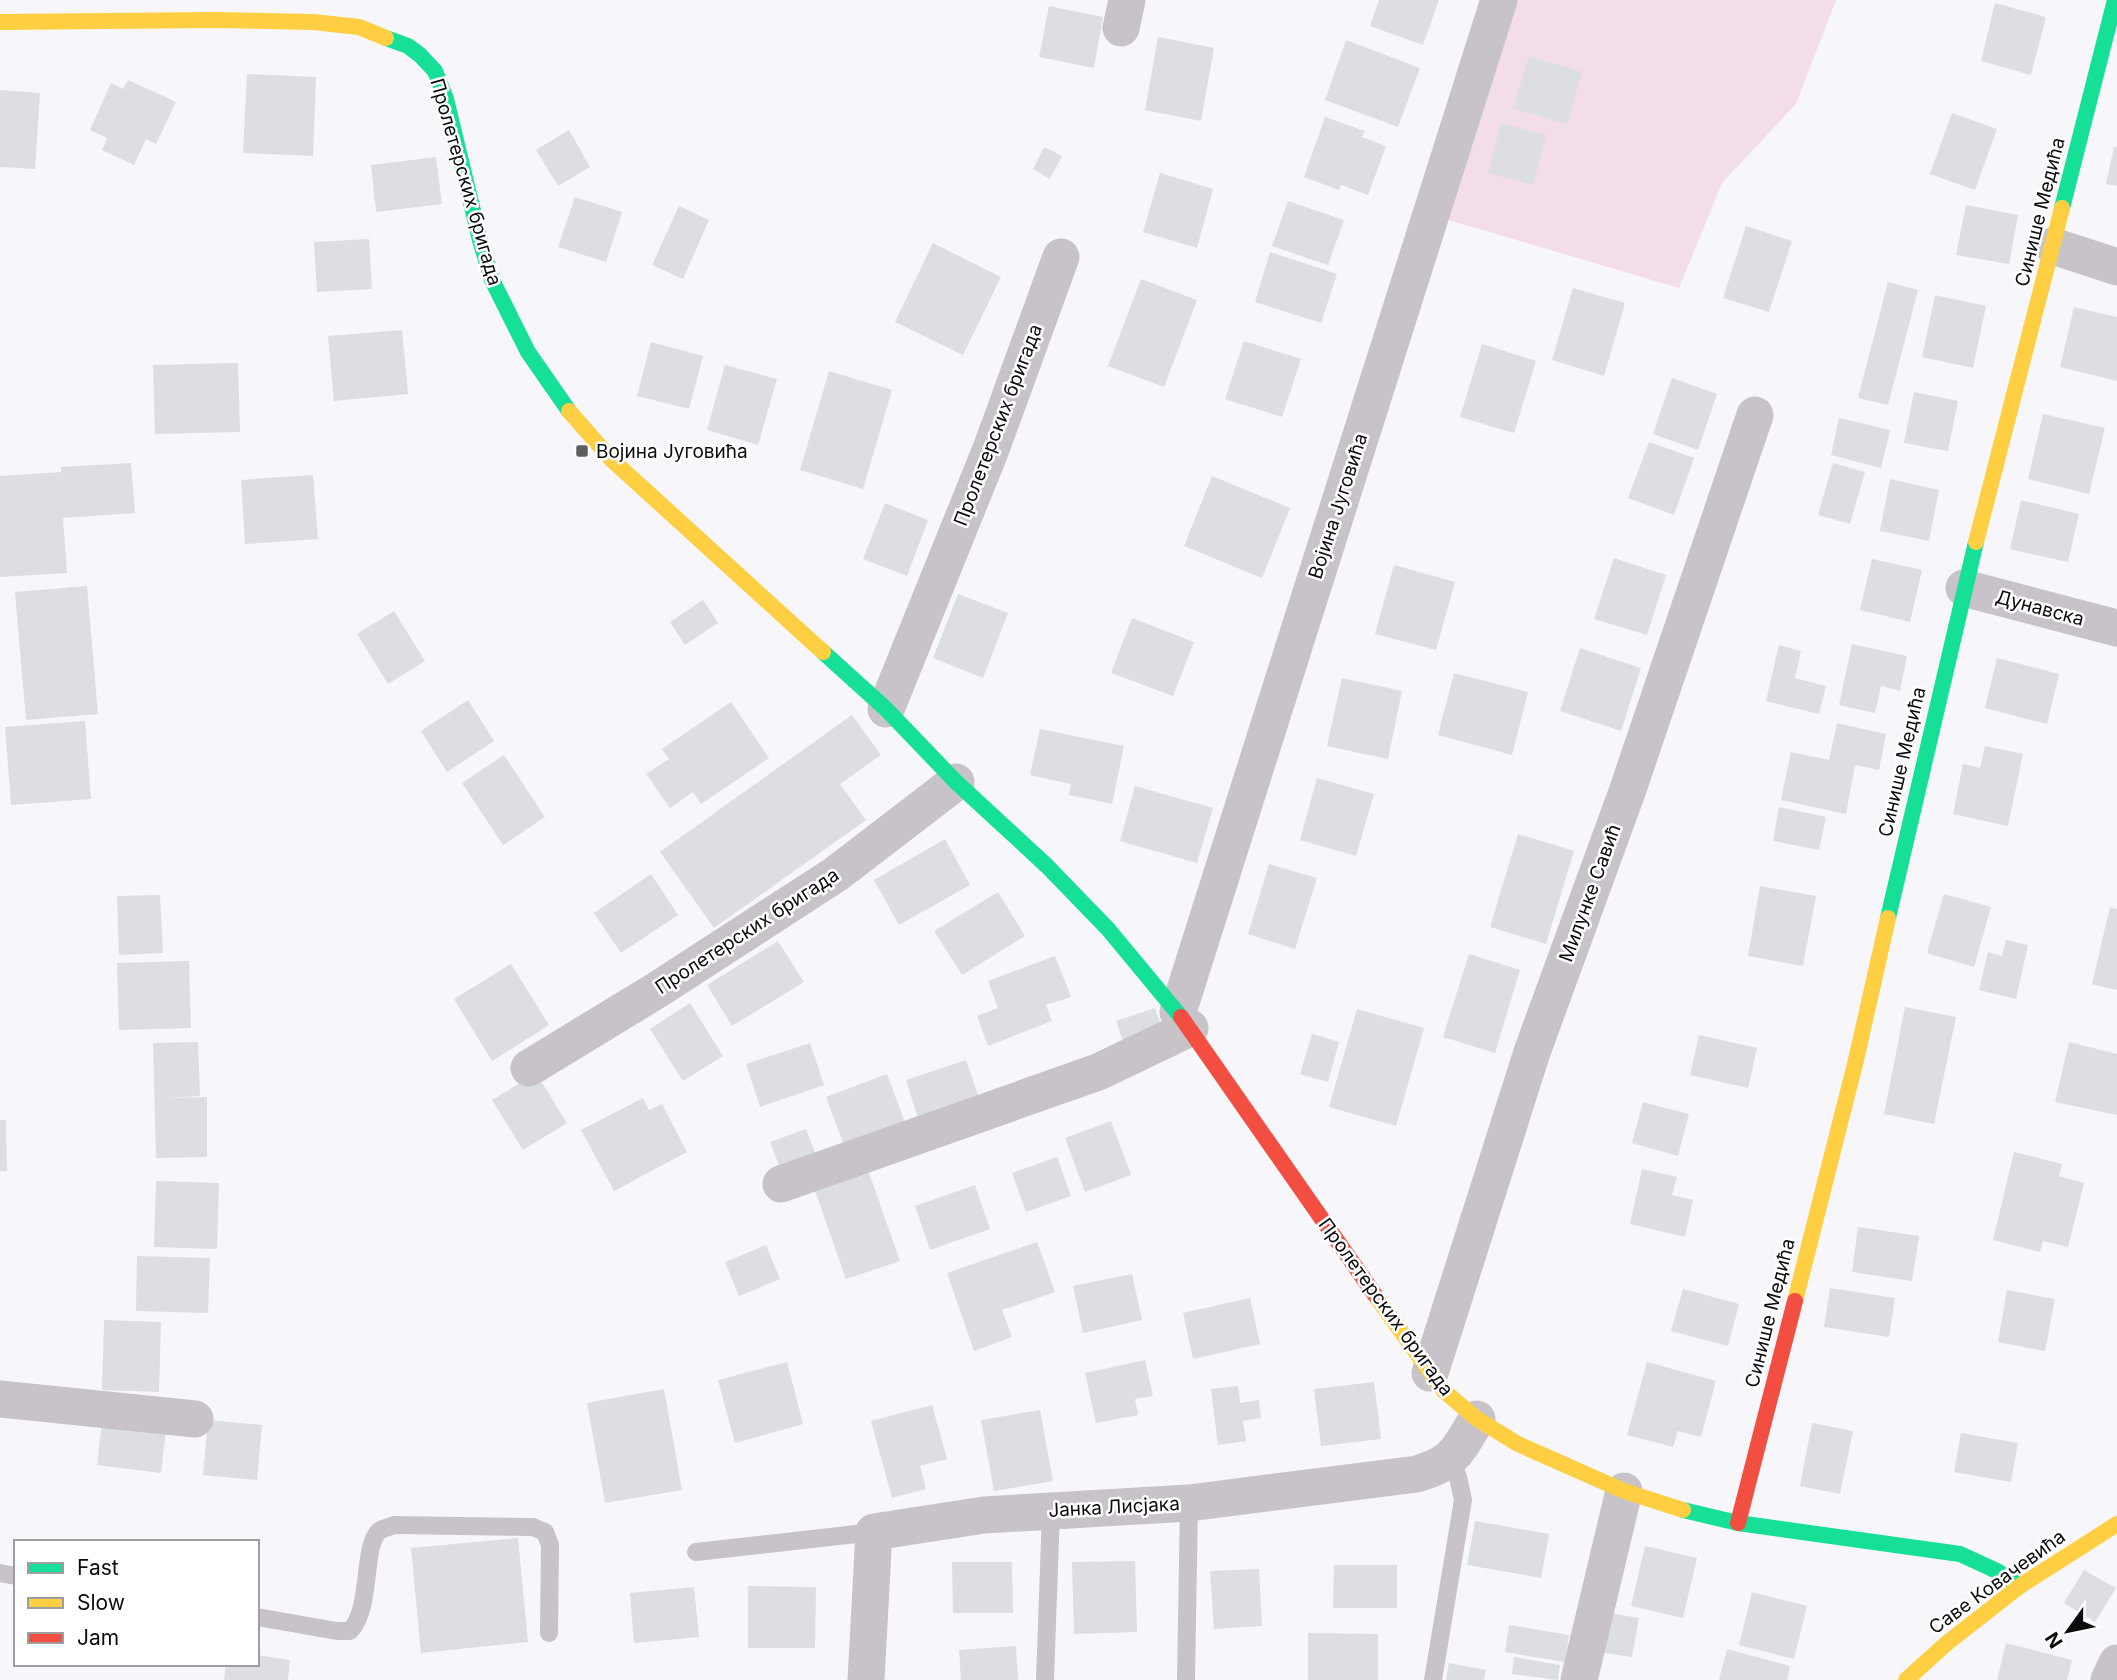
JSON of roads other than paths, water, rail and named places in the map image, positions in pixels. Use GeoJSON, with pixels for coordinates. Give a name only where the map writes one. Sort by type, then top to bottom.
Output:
{"type":"FeatureCollection","features":[{"type":"Feature","properties":{"kind":"street","name":"Војина Југовића"},"geometry":{"type":"LineString","coordinates":[[1184,1020],[1499,0]]}},
{"type":"Feature","properties":{"kind":"street","name":"Синише Медића"},"geometry":{"type":"LineString","coordinates":[[1738,1523],[1856,1060],[1964,588],[2115,9]]}},
{"type":"Feature","properties":{"kind":"street","name":"Пролетерских бригада"},"geometry":{"type":"LineString","coordinates":[[0,22],[313,22],[359,27],[408,46],[420,55],[435,71],[446,99],[492,280],[528,352],[567,410],[612,460],[886,709],[956,782],[1048,866],[1108,929],[1184,1020],[1444,1391],[1477,1419],[1518,1444],[1624,1491],[1699,1515],[1738,1523],[1960,1554],[1997,1571],[2020,1587]]}},
{"type":"Feature","properties":{"kind":"street"},"geometry":{"type":"LineString","coordinates":[[2053,246],[2117,267]]}},
{"type":"Feature","properties":{"kind":"street","name":"Пролетерских бригада"},"geometry":{"type":"LineString","coordinates":[[886,709],[991,449],[1061,257]]}},
{"type":"Feature","properties":{"kind":"street","name":"Милунке Савић"},"geometry":{"type":"LineString","coordinates":[[1430,1373],[1532,1052],[1627,792],[1755,415]]}},
{"type":"Feature","properties":{"kind":"street","name":"Дунавска"},"geometry":{"type":"LineString","coordinates":[[1964,588],[2117,628]]}},
{"type":"Feature","properties":{"kind":"street","name":"Пролетерских бригада"},"geometry":{"type":"LineString","coordinates":[[529,1068],[657,990],[836,874],[956,782]]}},
{"type":"Feature","properties":{"kind":"street"},"geometry":{"type":"LineString","coordinates":[[781,1184],[1098,1072],[1184,1020]]}},
{"type":"Feature","properties":{"kind":"street"},"geometry":{"type":"LineString","coordinates":[[0,1399],[195,1419]]}},
{"type":"Feature","properties":{"kind":"street"},"geometry":{"type":"LineString","coordinates":[[1450,1460],[1477,1419]]}},
{"type":"Feature","properties":{"kind":"street","name":"Јанка Лисјака"},"geometry":{"type":"LineString","coordinates":[[874,1532],[984,1515],[1189,1503],[1417,1474],[1435,1469],[1450,1460]]}},
{"type":"Feature","properties":{"kind":"street"},"geometry":{"type":"LineString","coordinates":[[1579,1680],[1624,1491]]}},
{"type":"Feature","properties":{"kind":"street","name":"Саве Ковачевића"},"geometry":{"type":"LineString","coordinates":[[1906,1680],[1947,1643],[2020,1587],[2117,1524]]}},
{"type":"Feature","properties":{"kind":"street"},"geometry":{"type":"LineString","coordinates":[[866,1680],[874,1532]]}},
{"type":"Feature","properties":{"kind":"street"},"geometry":{"type":"LineString","coordinates":[[2109,1680],[2117,1663]]}},
{"type":"Feature","properties":{"kind":"lane"},"geometry":{"type":"LineString","coordinates":[[1433,1680],[1463,1500],[1458,1477],[1450,1460]]}},
{"type":"Feature","properties":{"kind":"lane"},"geometry":{"type":"LineString","coordinates":[[1186,1680],[1189,1503]]}},
{"type":"Feature","properties":{"kind":"lane"},"geometry":{"type":"LineString","coordinates":[[1045,1680],[1051,1511]]}},
{"type":"Feature","properties":{"kind":"lane"},"geometry":{"type":"LineString","coordinates":[[259,1617],[350,1631],[357,1624],[373,1540],[380,1530],[394,1525],[533,1527],[545,1532],[550,1545],[549,1633]]}},
{"type":"Feature","properties":{"kind":"lane"},"geometry":{"type":"LineString","coordinates":[[696,1552],[874,1532]]}},
{"type":"Feature","properties":{"kind":"place","name":"Војина Југовића"},"geometry":{"type":"Point","coordinates":[582,451]}}]}
